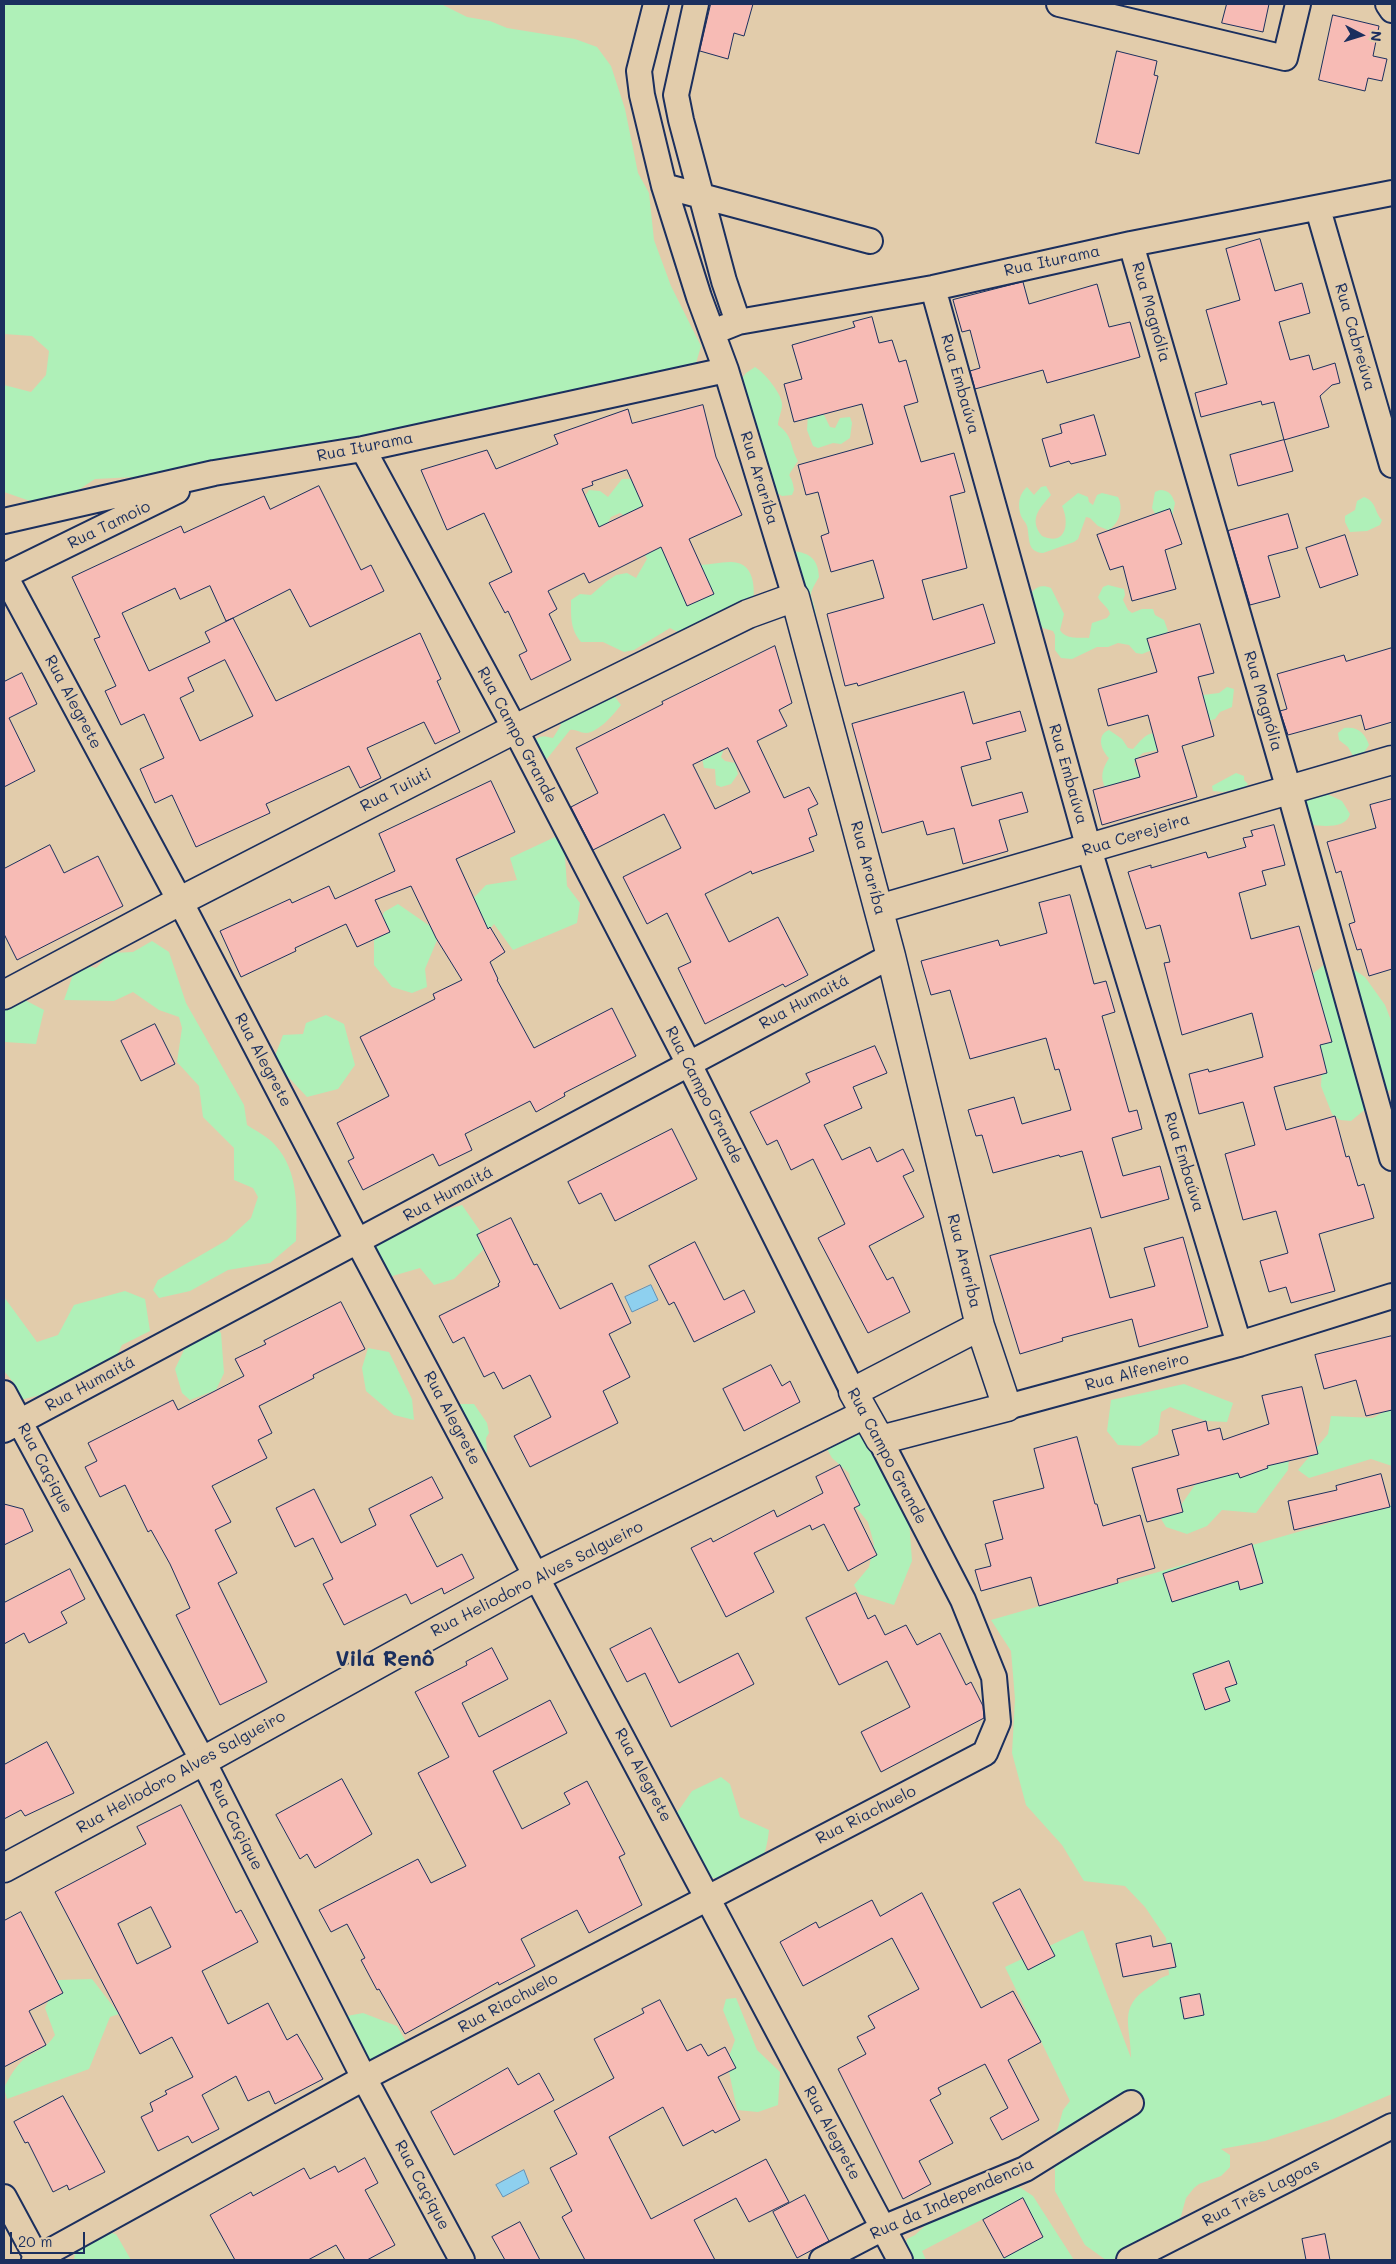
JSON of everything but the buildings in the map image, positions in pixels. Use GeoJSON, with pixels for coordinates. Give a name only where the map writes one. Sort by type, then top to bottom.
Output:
{"type":"FeatureCollection","features":[{"type":"Feature","properties":{"kind":"street","name":"Rua Araríba"},"geometry":{"type":"LineString","coordinates":[[656,4],[639,71],[642,95],[664,186],[698,297],[726,370],[795,597],[891,956],[980,1326],[1007,1407]]}},
{"type":"Feature","properties":{"kind":"street"},"geometry":{"type":"LineString","coordinates":[[696,4],[676,95],[724,281],[738,322]]}},
{"type":"Feature","properties":{"kind":"street"},"geometry":{"type":"LineString","coordinates":[[1059,4],[1285,58],[1298,4]]}},
{"type":"Feature","properties":{"kind":"street"},"geometry":{"type":"LineString","coordinates":[[1388,4],[1392,10]]}},
{"type":"Feature","properties":{"kind":"street"},"geometry":{"type":"LineString","coordinates":[[664,186],[703,198],[870,241]]}},
{"type":"Feature","properties":{"kind":"street","name":"Rua Iturama"},"geometry":{"type":"LineString","coordinates":[[713,332],[738,322],[933,288],[1131,244],[1318,209],[1392,193]]}},
{"type":"Feature","properties":{"kind":"street","name":"Rua Cabreúva"},"geometry":{"type":"LineString","coordinates":[[1318,209],[1392,465]]}},
{"type":"Feature","properties":{"kind":"street","name":"Rua Magnólia"},"geometry":{"type":"LineString","coordinates":[[1131,244],[1289,790],[1392,1158]]}},
{"type":"Feature","properties":{"kind":"street","name":"Rua Embaúva"},"geometry":{"type":"LineString","coordinates":[[933,288],[1089,850],[1239,1344]]}},
{"type":"Feature","properties":{"kind":"street","name":"Rua Iturama"},"geometry":{"type":"LineString","coordinates":[[4,521],[214,473],[363,450],[726,370]]}},
{"type":"Feature","properties":{"kind":"street","name":"Rua Campo Grande"},"geometry":{"type":"LineString","coordinates":[[363,450],[515,729],[689,1064],[859,1403],[963,1600],[994,1678],[998,1722],[985,1753]]}},
{"type":"Feature","properties":{"kind":"street","name":"Rua Tamoio"},"geometry":{"type":"LineString","coordinates":[[4,576],[214,473]]}},
{"type":"Feature","properties":{"kind":"street","name":"Rua Alegrete"},"geometry":{"type":"LineString","coordinates":[[4,576],[180,901],[358,1242],[900,2260]]}},
{"type":"Feature","properties":{"kind":"street","name":"Rua Tuiuti"},"geometry":{"type":"LineString","coordinates":[[4,995],[180,901],[515,729],[748,614],[795,597]]}},
{"type":"Feature","properties":{"kind":"street","name":"Rua Cerejeira"},"geometry":{"type":"LineString","coordinates":[[879,909],[1089,850],[1392,760]]}},
{"type":"Feature","properties":{"kind":"street","name":"Rua Humaitá"},"geometry":{"type":"LineString","coordinates":[[12,1426],[891,956]]}},
{"type":"Feature","properties":{"kind":"street","name":"Rua Alfeneiro"},"geometry":{"type":"LineString","coordinates":[[880,1440],[1239,1344],[1392,1296]]}},
{"type":"Feature","properties":{"kind":"street","name":"Rua Heliodoro Alves Salgueiro"},"geometry":{"type":"LineString","coordinates":[[4,1868],[203,1761],[537,1576],[859,1403],[980,1326]]}},
{"type":"Feature","properties":{"kind":"street","name":"Rua Caçique"},"geometry":{"type":"LineString","coordinates":[[4,1393],[12,1426],[203,1761],[364,2078],[462,2260]]}},
{"type":"Feature","properties":{"kind":"street","name":"Rua Riachuelo"},"geometry":{"type":"LineString","coordinates":[[36,2260],[364,2078],[985,1753]]}},
{"type":"Feature","properties":{"kind":"street","name":"Rua da Independencia"},"geometry":{"type":"LineString","coordinates":[[822,2260],[883,2228],[1025,2169],[1131,2103]]}},
{"type":"Feature","properties":{"kind":"street","name":"Rua Três Lagoas"},"geometry":{"type":"LineString","coordinates":[[1129,2260],[1392,2126]]}},
{"type":"Feature","properties":{"kind":"street"},"geometry":{"type":"LineString","coordinates":[[4,2197],[36,2260]]}},
{"type":"Feature","properties":{"kind":"green space"},"geometry":{"type":"Polygon","coordinates":[[[4,4],[441,4],[467,17],[490,21],[507,28],[575,39],[597,47],[611,66],[625,109],[638,173],[649,193],[654,240],[671,286],[701,346],[694,370],[472,433],[381,430],[315,456],[214,473],[95,479],[57,504],[33,502],[4,492],[4,385],[31,392],[46,375],[49,351],[32,336],[4,334],[4,4]]]}},
{"type":"Feature","properties":{"kind":"green space"},"geometry":{"type":"Polygon","coordinates":[[[755,367],[772,384],[781,401],[782,408],[778,425],[787,433],[798,461],[790,474],[794,490],[792,495],[782,496],[777,493],[770,473],[765,475],[733,390],[746,373],[755,367]]]}},
{"type":"Feature","properties":{"kind":"green space"},"geometry":{"type":"Polygon","coordinates":[[[823,413],[830,427],[835,428],[840,418],[850,417],[852,423],[850,438],[841,444],[833,443],[818,448],[813,446],[807,430],[808,414],[823,413]]]}},
{"type":"Feature","properties":{"kind":"green space"},"geometry":{"type":"Polygon","coordinates":[[[622,479],[632,479],[659,542],[699,565],[730,562],[739,563],[746,567],[753,580],[754,597],[752,613],[689,638],[670,628],[634,650],[624,652],[603,642],[581,642],[573,627],[571,600],[580,594],[591,595],[616,575],[627,573],[636,578],[647,559],[628,518],[620,513],[611,517],[606,526],[574,530],[577,509],[589,490],[600,491],[608,497],[622,479]]]}},
{"type":"Feature","properties":{"kind":"green space"},"geometry":{"type":"Polygon","coordinates":[[[1046,486],[1051,495],[1040,509],[1036,519],[1038,530],[1042,536],[1050,539],[1061,536],[1066,526],[1062,506],[1078,493],[1088,497],[1089,502],[1093,505],[1097,495],[1102,493],[1118,497],[1121,506],[1118,520],[1108,530],[1098,526],[1090,518],[1086,517],[1078,539],[1074,542],[1043,553],[1038,552],[1031,547],[1027,526],[1019,508],[1022,493],[1027,487],[1034,495],[1041,487],[1046,486]]]}},
{"type":"Feature","properties":{"kind":"green space"},"geometry":{"type":"Polygon","coordinates":[[[1160,490],[1170,494],[1175,503],[1171,522],[1157,517],[1152,508],[1155,492],[1160,490]]]}},
{"type":"Feature","properties":{"kind":"green space"},"geometry":{"type":"Polygon","coordinates":[[[1364,497],[1373,504],[1382,520],[1380,525],[1367,531],[1350,532],[1345,522],[1345,516],[1355,510],[1357,501],[1364,497]]]}},
{"type":"Feature","properties":{"kind":"green space"},"geometry":{"type":"Polygon","coordinates":[[[793,551],[808,555],[815,561],[817,566],[819,577],[811,593],[816,615],[811,616],[793,551]]]}},
{"type":"Feature","properties":{"kind":"green space"},"geometry":{"type":"Polygon","coordinates":[[[1108,585],[1124,589],[1125,595],[1123,600],[1128,610],[1132,613],[1142,609],[1153,609],[1155,615],[1164,620],[1168,631],[1157,639],[1152,650],[1142,654],[1136,653],[1129,645],[1118,643],[1108,647],[1097,647],[1072,659],[1061,658],[1055,650],[1055,635],[1053,631],[1043,628],[1037,620],[1032,592],[1040,587],[1051,588],[1064,614],[1060,630],[1069,637],[1089,638],[1092,623],[1107,618],[1110,614],[1098,597],[1103,587],[1108,585]]]}},
{"type":"Feature","properties":{"kind":"green space"},"geometry":{"type":"Polygon","coordinates":[[[1227,687],[1234,689],[1232,707],[1220,712],[1215,719],[1207,721],[1200,699],[1203,695],[1219,693],[1227,687]]]}},
{"type":"Feature","properties":{"kind":"green space"},"geometry":{"type":"Polygon","coordinates":[[[612,693],[621,705],[605,722],[591,732],[570,730],[546,760],[541,762],[530,745],[540,737],[553,738],[561,725],[558,715],[612,693]]]}},
{"type":"Feature","properties":{"kind":"green space"},"geometry":{"type":"Polygon","coordinates":[[[1344,728],[1357,729],[1365,737],[1369,745],[1363,754],[1353,756],[1348,747],[1339,740],[1338,733],[1344,728]]]}},
{"type":"Feature","properties":{"kind":"green space"},"geometry":{"type":"Polygon","coordinates":[[[1109,730],[1122,739],[1128,748],[1133,749],[1145,736],[1155,733],[1158,750],[1143,753],[1135,760],[1134,765],[1142,772],[1139,782],[1122,780],[1116,788],[1106,789],[1103,773],[1109,758],[1102,747],[1101,739],[1102,735],[1109,730]]]}},
{"type":"Feature","properties":{"kind":"green space"},"geometry":{"type":"Polygon","coordinates":[[[725,746],[721,757],[725,761],[735,763],[738,774],[731,784],[721,787],[716,785],[715,769],[704,768],[702,758],[725,746]]]}},
{"type":"Feature","properties":{"kind":"green space"},"geometry":{"type":"Polygon","coordinates":[[[1236,773],[1244,776],[1244,780],[1248,784],[1246,786],[1250,789],[1236,795],[1233,790],[1213,791],[1212,786],[1236,773]]]}},
{"type":"Feature","properties":{"kind":"green space"},"geometry":{"type":"Polygon","coordinates":[[[1323,792],[1342,801],[1350,814],[1348,819],[1334,826],[1311,825],[1299,802],[1323,792]]]}},
{"type":"Feature","properties":{"kind":"green space"},"geometry":{"type":"Polygon","coordinates":[[[555,837],[564,843],[567,886],[580,903],[577,923],[513,950],[494,924],[486,933],[465,907],[486,885],[517,880],[510,858],[555,837]]]}},
{"type":"Feature","properties":{"kind":"green space"},"geometry":{"type":"Polygon","coordinates":[[[398,904],[440,933],[425,969],[427,987],[412,993],[392,987],[374,965],[374,939],[384,912],[398,904]]]}},
{"type":"Feature","properties":{"kind":"green space"},"geometry":{"type":"Polygon","coordinates":[[[152,941],[169,952],[186,1003],[244,1105],[247,1125],[269,1139],[283,1155],[289,1166],[295,1191],[297,1216],[296,1241],[270,1263],[228,1270],[190,1291],[159,1298],[153,1290],[158,1280],[227,1240],[251,1218],[258,1197],[253,1188],[234,1180],[234,1148],[203,1117],[199,1086],[177,1062],[182,1028],[179,1017],[159,1010],[133,992],[114,1001],[64,1000],[75,969],[85,965],[96,968],[111,953],[133,952],[152,941]]]}},
{"type":"Feature","properties":{"kind":"green space"},"geometry":{"type":"Polygon","coordinates":[[[1326,963],[1347,965],[1365,977],[1385,1005],[1392,1023],[1392,1089],[1351,1121],[1340,1120],[1332,1114],[1321,1086],[1322,1066],[1309,977],[1326,963]]]}},
{"type":"Feature","properties":{"kind":"green space"},"geometry":{"type":"Polygon","coordinates":[[[17,996],[44,1010],[36,1044],[5,1042],[5,999],[17,996]]]}},
{"type":"Feature","properties":{"kind":"green space"},"geometry":{"type":"Polygon","coordinates":[[[326,1015],[344,1024],[355,1065],[338,1089],[307,1097],[278,1066],[275,1056],[283,1035],[303,1034],[306,1023],[326,1015]]]}},
{"type":"Feature","properties":{"kind":"green space"},"geometry":{"type":"Polygon","coordinates":[[[462,1205],[485,1238],[484,1249],[454,1279],[434,1285],[420,1268],[389,1277],[366,1234],[462,1205]]]}},
{"type":"Feature","properties":{"kind":"green space"},"geometry":{"type":"Polygon","coordinates":[[[125,1291],[145,1299],[150,1331],[122,1345],[113,1363],[69,1388],[20,1400],[14,1383],[4,1371],[4,1297],[37,1342],[58,1335],[74,1305],[125,1291]]]}},
{"type":"Feature","properties":{"kind":"green space"},"geometry":{"type":"Polygon","coordinates":[[[217,1329],[221,1333],[224,1373],[216,1390],[190,1400],[182,1393],[175,1369],[191,1335],[217,1329]]]}},
{"type":"Feature","properties":{"kind":"green space"},"geometry":{"type":"Polygon","coordinates":[[[368,1348],[389,1352],[412,1399],[414,1420],[394,1415],[366,1391],[362,1368],[368,1348]]]}},
{"type":"Feature","properties":{"kind":"green space"},"geometry":{"type":"Polygon","coordinates":[[[1184,1384],[1233,1403],[1227,1422],[1206,1421],[1170,1407],[1161,1412],[1158,1434],[1140,1446],[1118,1445],[1107,1431],[1111,1400],[1184,1384]]]}},
{"type":"Feature","properties":{"kind":"green space"},"geometry":{"type":"Polygon","coordinates":[[[451,1404],[474,1404],[487,1423],[489,1433],[486,1438],[487,1452],[475,1459],[451,1404]]]}},
{"type":"Feature","properties":{"kind":"green space"},"geometry":{"type":"Polygon","coordinates":[[[1392,1407],[1392,1466],[1371,1459],[1309,1478],[1298,1470],[1328,1434],[1331,1416],[1373,1418],[1392,1407]]]}},
{"type":"Feature","properties":{"kind":"green space"},"geometry":{"type":"Polygon","coordinates":[[[868,1428],[907,1492],[912,1561],[894,1605],[859,1594],[854,1585],[869,1567],[874,1544],[868,1522],[854,1505],[849,1473],[832,1458],[827,1449],[830,1438],[868,1428]]]}},
{"type":"Feature","properties":{"kind":"green space"},"geometry":{"type":"Polygon","coordinates":[[[1290,1448],[1288,1470],[1256,1513],[1222,1510],[1207,1526],[1187,1534],[1166,1527],[1160,1517],[1181,1505],[1200,1478],[1290,1448]]]}},
{"type":"Feature","properties":{"kind":"green space"},"geometry":{"type":"Polygon","coordinates":[[[1392,1505],[1392,2094],[1333,2119],[1265,2141],[1221,2149],[1230,2155],[1230,2167],[1221,2176],[1199,2184],[1194,2188],[1186,2198],[1181,2216],[1174,2226],[1137,2244],[1112,2260],[1106,2260],[1085,2245],[1055,2191],[1055,2171],[1051,2145],[1063,2110],[1070,2101],[1005,1967],[1083,1930],[1131,2058],[1128,2027],[1129,2010],[1139,1995],[1160,1979],[1169,1975],[1166,1938],[1145,1907],[1125,1886],[1084,1881],[1062,1845],[1026,1805],[1012,1753],[1015,1699],[1011,1651],[991,1620],[1392,1505]]]}},
{"type":"Feature","properties":{"kind":"green space"},"geometry":{"type":"Polygon","coordinates":[[[721,1777],[730,1784],[740,1817],[769,1830],[767,1844],[763,1858],[750,1874],[733,1878],[699,1878],[672,1820],[692,1791],[721,1777]]]}},
{"type":"Feature","properties":{"kind":"green space"},"geometry":{"type":"Polygon","coordinates":[[[92,1979],[119,2014],[110,2017],[89,2069],[7,2099],[4,2088],[15,2069],[24,2059],[41,2049],[55,2035],[45,2008],[58,1980],[92,1979]]]}},
{"type":"Feature","properties":{"kind":"green space"},"geometry":{"type":"Polygon","coordinates":[[[736,1998],[757,2050],[780,2072],[778,2105],[758,2112],[737,2110],[727,2062],[735,2040],[723,2010],[726,1999],[736,1998]]]}},
{"type":"Feature","properties":{"kind":"green space"},"geometry":{"type":"Polygon","coordinates":[[[363,2013],[397,2026],[409,2047],[377,2067],[354,2053],[347,2016],[363,2013]]]}},
{"type":"Feature","properties":{"kind":"green space"},"geometry":{"type":"Polygon","coordinates":[[[998,2188],[1021,2188],[1033,2196],[1074,2260],[1000,2260],[1043,2237],[1023,2198],[922,2251],[926,2260],[903,2260],[907,2239],[915,2235],[928,2223],[998,2188]]]}},
{"type":"Feature","properties":{"kind":"green space"},"geometry":{"type":"Polygon","coordinates":[[[94,2229],[116,2234],[131,2260],[74,2260],[76,2246],[94,2229]]]}},
{"type":"Feature","properties":{"kind":"water"},"geometry":{"type":"Polygon","coordinates":[[[651,1285],[658,1300],[632,1312],[625,1297],[651,1285]]]}},
{"type":"Feature","properties":{"kind":"water"},"geometry":{"type":"Polygon","coordinates":[[[524,2170],[529,2183],[503,2197],[496,2185],[524,2170]]]}},
{"type":"Feature","properties":{"kind":"district","name":"Vila Renô"},"geometry":{"type":"Point","coordinates":[385,1660]}}]}
